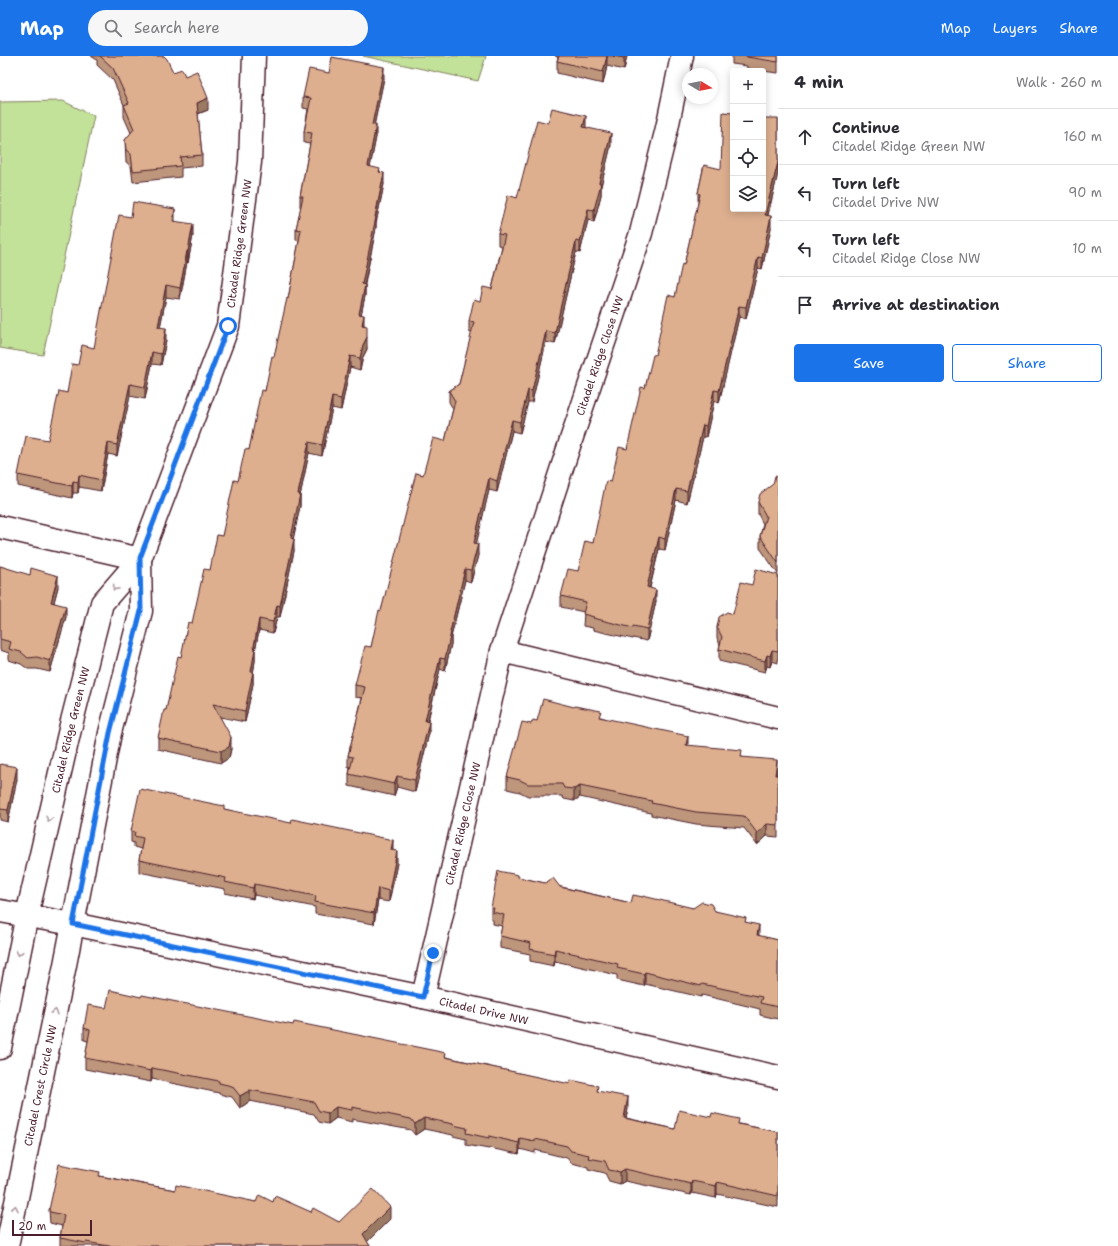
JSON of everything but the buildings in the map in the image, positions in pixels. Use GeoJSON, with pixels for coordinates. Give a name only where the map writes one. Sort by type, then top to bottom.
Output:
{"type":"FeatureCollection","features":[{"type":"Feature","properties":{"kind":"street","name":"Citadel Ridge Green NW"},"geometry":{"type":"LineString","coordinates":[[27,915],[71,725],[102,603],[140,558],[228,326],[250,162],[254,56]]}},
{"type":"Feature","properties":{"kind":"street","name":"Citadel Ridge Close NW"},"geometry":{"type":"LineString","coordinates":[[423,997],[502,651],[641,233],[667,128],[682,56]]}},
{"type":"Feature","properties":{"kind":"street"},"geometry":{"type":"LineString","coordinates":[[0,527],[140,558]]}},
{"type":"Feature","properties":{"kind":"street","name":"Citadel Ridge Green NW"},"geometry":{"type":"LineString","coordinates":[[73,924],[110,733],[141,611],[140,558]]}},
{"type":"Feature","properties":{"kind":"street"},"geometry":{"type":"LineString","coordinates":[[502,651],[778,718]]}},
{"type":"Feature","properties":{"kind":"street","name":"Citadel Drive NW"},"geometry":{"type":"LineString","coordinates":[[0,911],[73,924],[423,997],[778,1077]]}},
{"type":"Feature","properties":{"kind":"street"},"geometry":{"type":"LineString","coordinates":[[0,1048],[27,915]]}},
{"type":"Feature","properties":{"kind":"street","name":"Citadel Crest Circle NW"},"geometry":{"type":"LineString","coordinates":[[7,1246],[73,924]]}},
{"type":"Feature","properties":{"kind":"green space"},"geometry":{"type":"Polygon","coordinates":[[[363,56],[486,56],[478,81],[363,56]]]}},
{"type":"Feature","properties":{"kind":"green space"},"geometry":{"type":"Polygon","coordinates":[[[63,101],[94,116],[43,355],[0,348],[0,102],[63,101]]]}},
{"type":"Feature","properties":{"kind":"route"},"geometry":{"type":"LineString","coordinates":[[228,326],[140,558],[141,611],[110,733],[73,924],[423,997],[433,953]]}}]}
